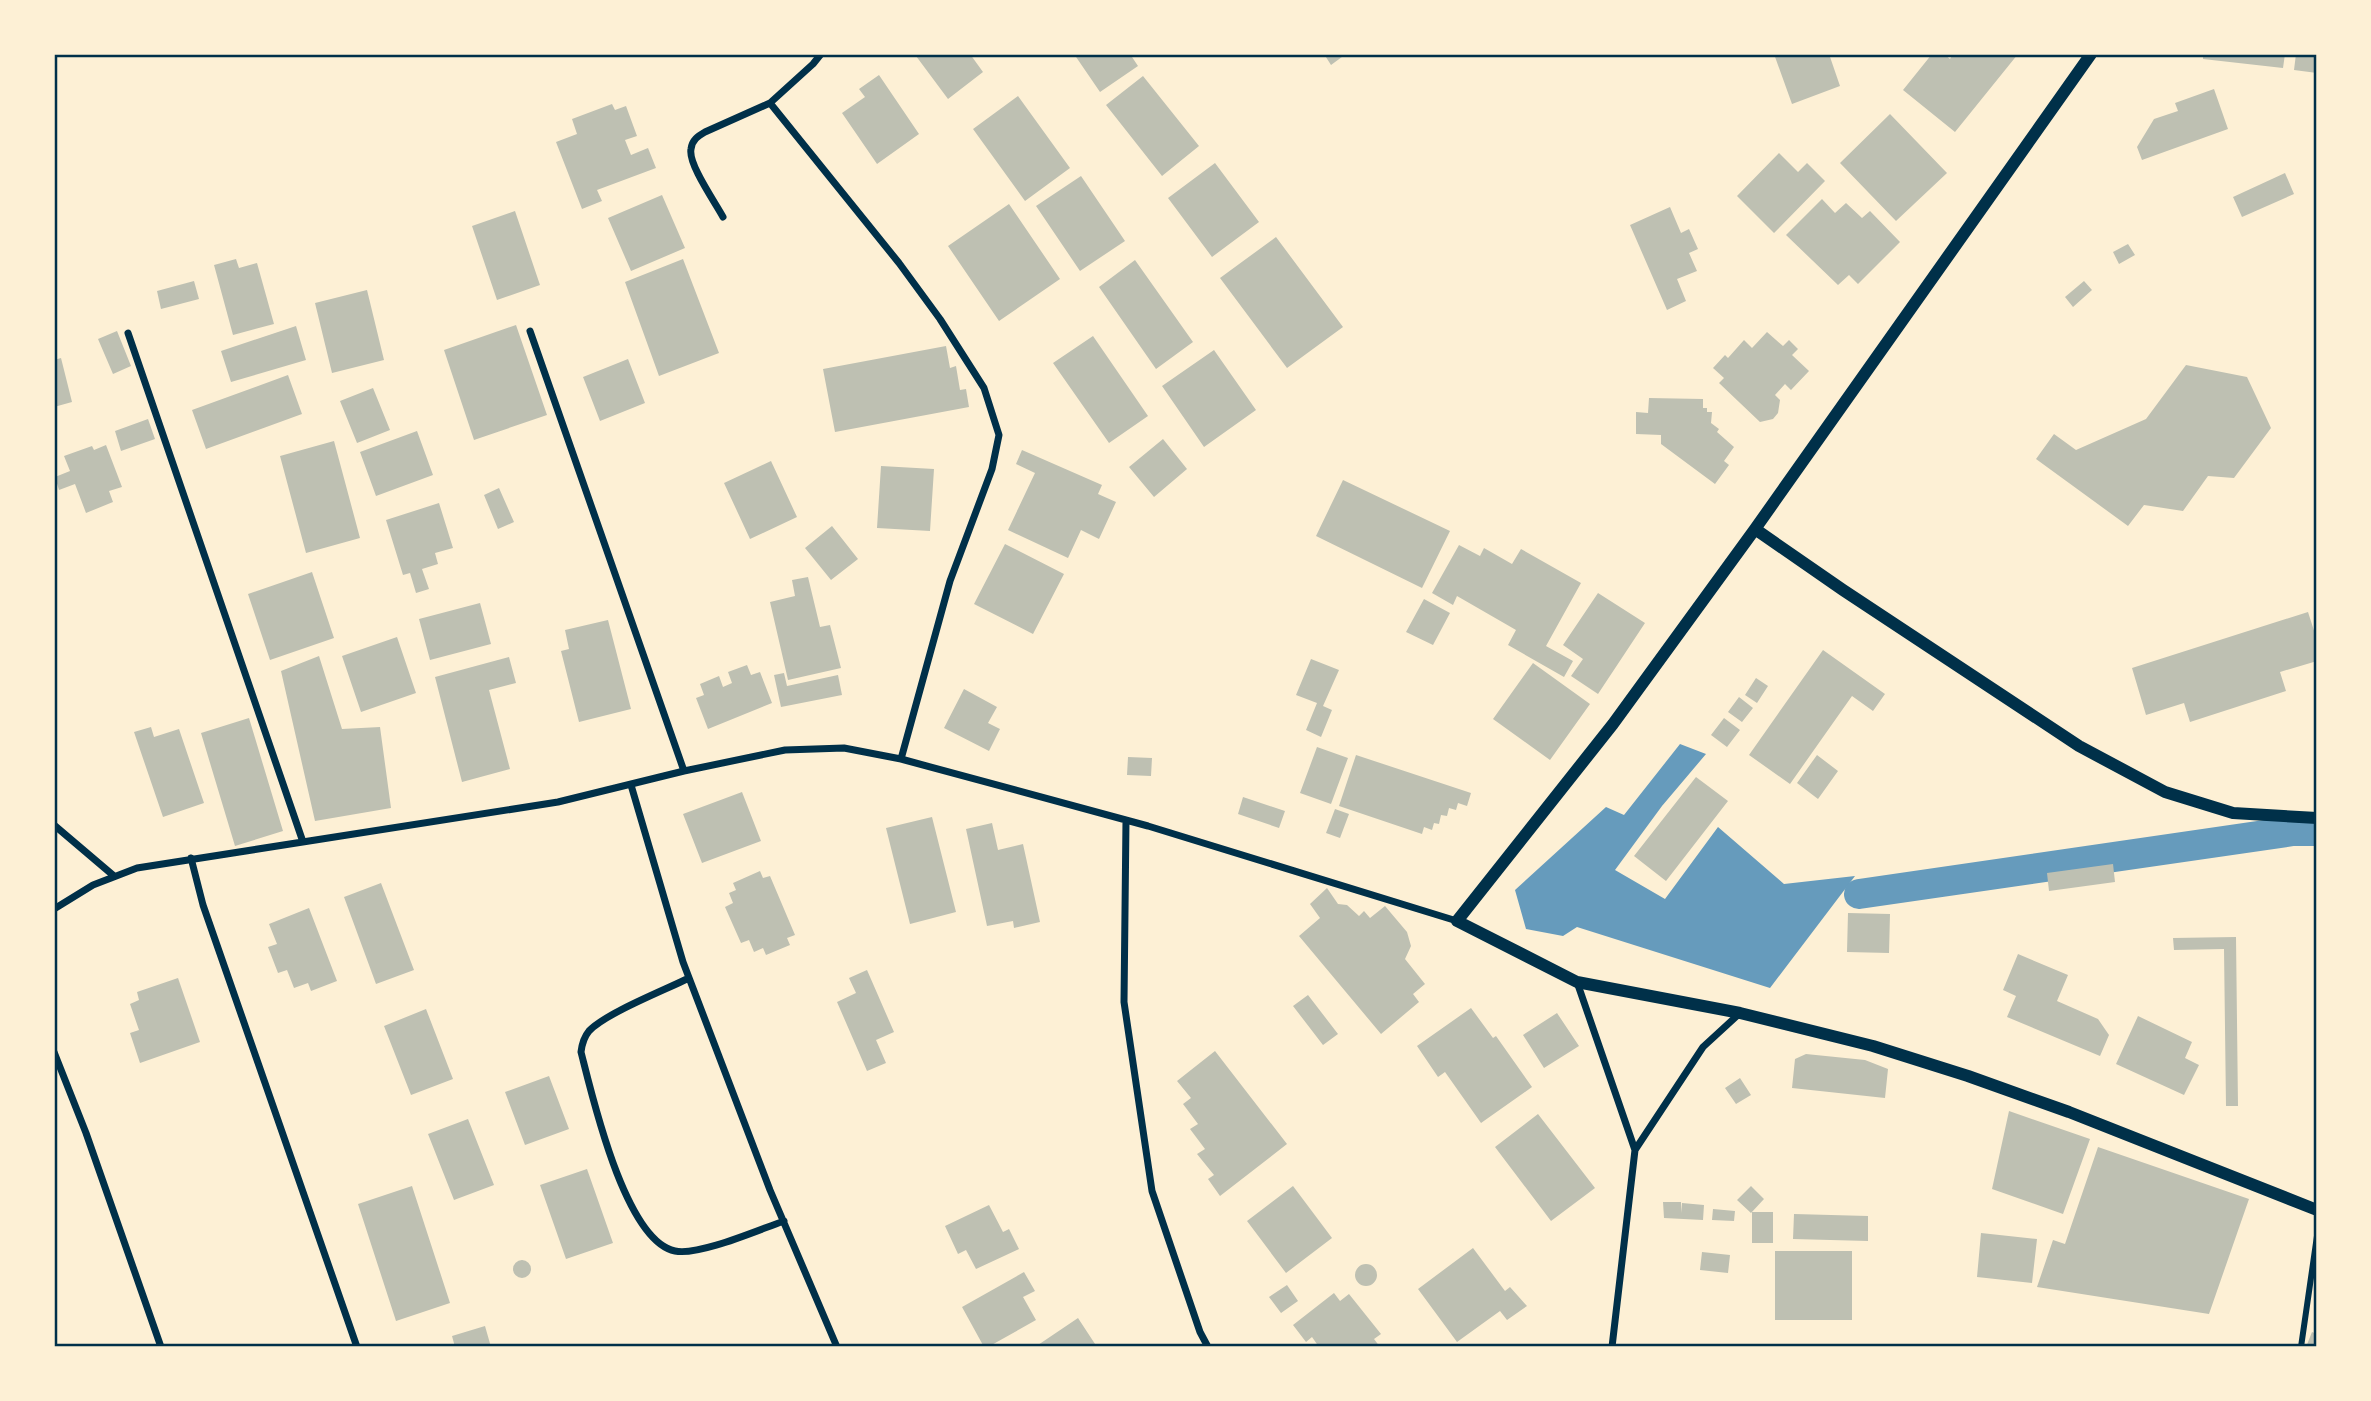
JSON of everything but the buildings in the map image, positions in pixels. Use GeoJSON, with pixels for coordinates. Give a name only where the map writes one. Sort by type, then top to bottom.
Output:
{"type":"FeatureCollection","features":[{"type":"Feature","properties":{"kind":"street"},"geometry":{"type":"LineString","coordinates":[[723,216],[699,176],[690,154],[691,145],[705,132],[770,103],[821,54]]}},
{"type":"Feature","properties":{"kind":"street"},"geometry":{"type":"LineString","coordinates":[[1457,921],[1613,724],[2091,54]]}},
{"type":"Feature","properties":{"kind":"street"},"geometry":{"type":"LineString","coordinates":[[770,103],[899,262],[940,319],[984,388],[999,435],[992,469],[950,581],[901,759]]}},
{"type":"Feature","properties":{"kind":"street"},"geometry":{"type":"LineString","coordinates":[[530,331],[684,771]]}},
{"type":"Feature","properties":{"kind":"street"},"geometry":{"type":"LineString","coordinates":[[128,333],[303,842]]}},
{"type":"Feature","properties":{"kind":"street"},"geometry":{"type":"LineString","coordinates":[[1755,528],[1843,590],[2079,746],[2165,792],[2233,813],[2317,818]]}},
{"type":"Feature","properties":{"kind":"street"},"geometry":{"type":"LineString","coordinates":[[54,909],[93,885],[137,868],[558,802],[785,750],[844,748],[901,759],[1126,820],[1457,921],[1577,982],[1740,1013],[1873,1046],[2069,1112],[2317,1210]]}},
{"type":"Feature","properties":{"kind":"street"},"geometry":{"type":"LineString","coordinates":[[631,785],[689,978],[784,1221],[837,1347]]}},
{"type":"Feature","properties":{"kind":"street"},"geometry":{"type":"LineString","coordinates":[[1126,820],[1124,1002],[1152,1191],[1200,1332],[1208,1347]]}},
{"type":"Feature","properties":{"kind":"street"},"geometry":{"type":"LineString","coordinates":[[54,825],[114,876]]}},
{"type":"Feature","properties":{"kind":"street"},"geometry":{"type":"LineString","coordinates":[[191,858],[203,905],[357,1347]]}},
{"type":"Feature","properties":{"kind":"street"},"geometry":{"type":"LineString","coordinates":[[689,978],[608,1017],[589,1031],[583,1042],[582,1052],[598,1122],[632,1210],[660,1245],[676,1252],[707,1248],[784,1221]]}},
{"type":"Feature","properties":{"kind":"street"},"geometry":{"type":"LineString","coordinates":[[1577,982],[1635,1150],[1612,1347]]}},
{"type":"Feature","properties":{"kind":"street"},"geometry":{"type":"LineString","coordinates":[[1635,1150],[1703,1047],[1740,1013]]}},
{"type":"Feature","properties":{"kind":"street"},"geometry":{"type":"LineString","coordinates":[[54,1052],[86,1133],[161,1347]]}},
{"type":"Feature","properties":{"kind":"street"},"geometry":{"type":"LineString","coordinates":[[2301,1347],[2317,1236]]}},
{"type":"Feature","properties":{"kind":"water"},"geometry":{"type":"Polygon","coordinates":[[[1680,744],[1706,754],[1662,806],[1615,870],[1665,899],[1718,827],[1784,884],[1855,876],[1770,988],[1577,927],[1563,936],[1526,929],[1515,890],[1606,807],[1624,815],[1680,744]]]}},
{"type":"Feature","properties":{"kind":"waterway"},"geometry":{"type":"LineString","coordinates":[[1859,894],[2293,831],[2317,831]]}}]}
